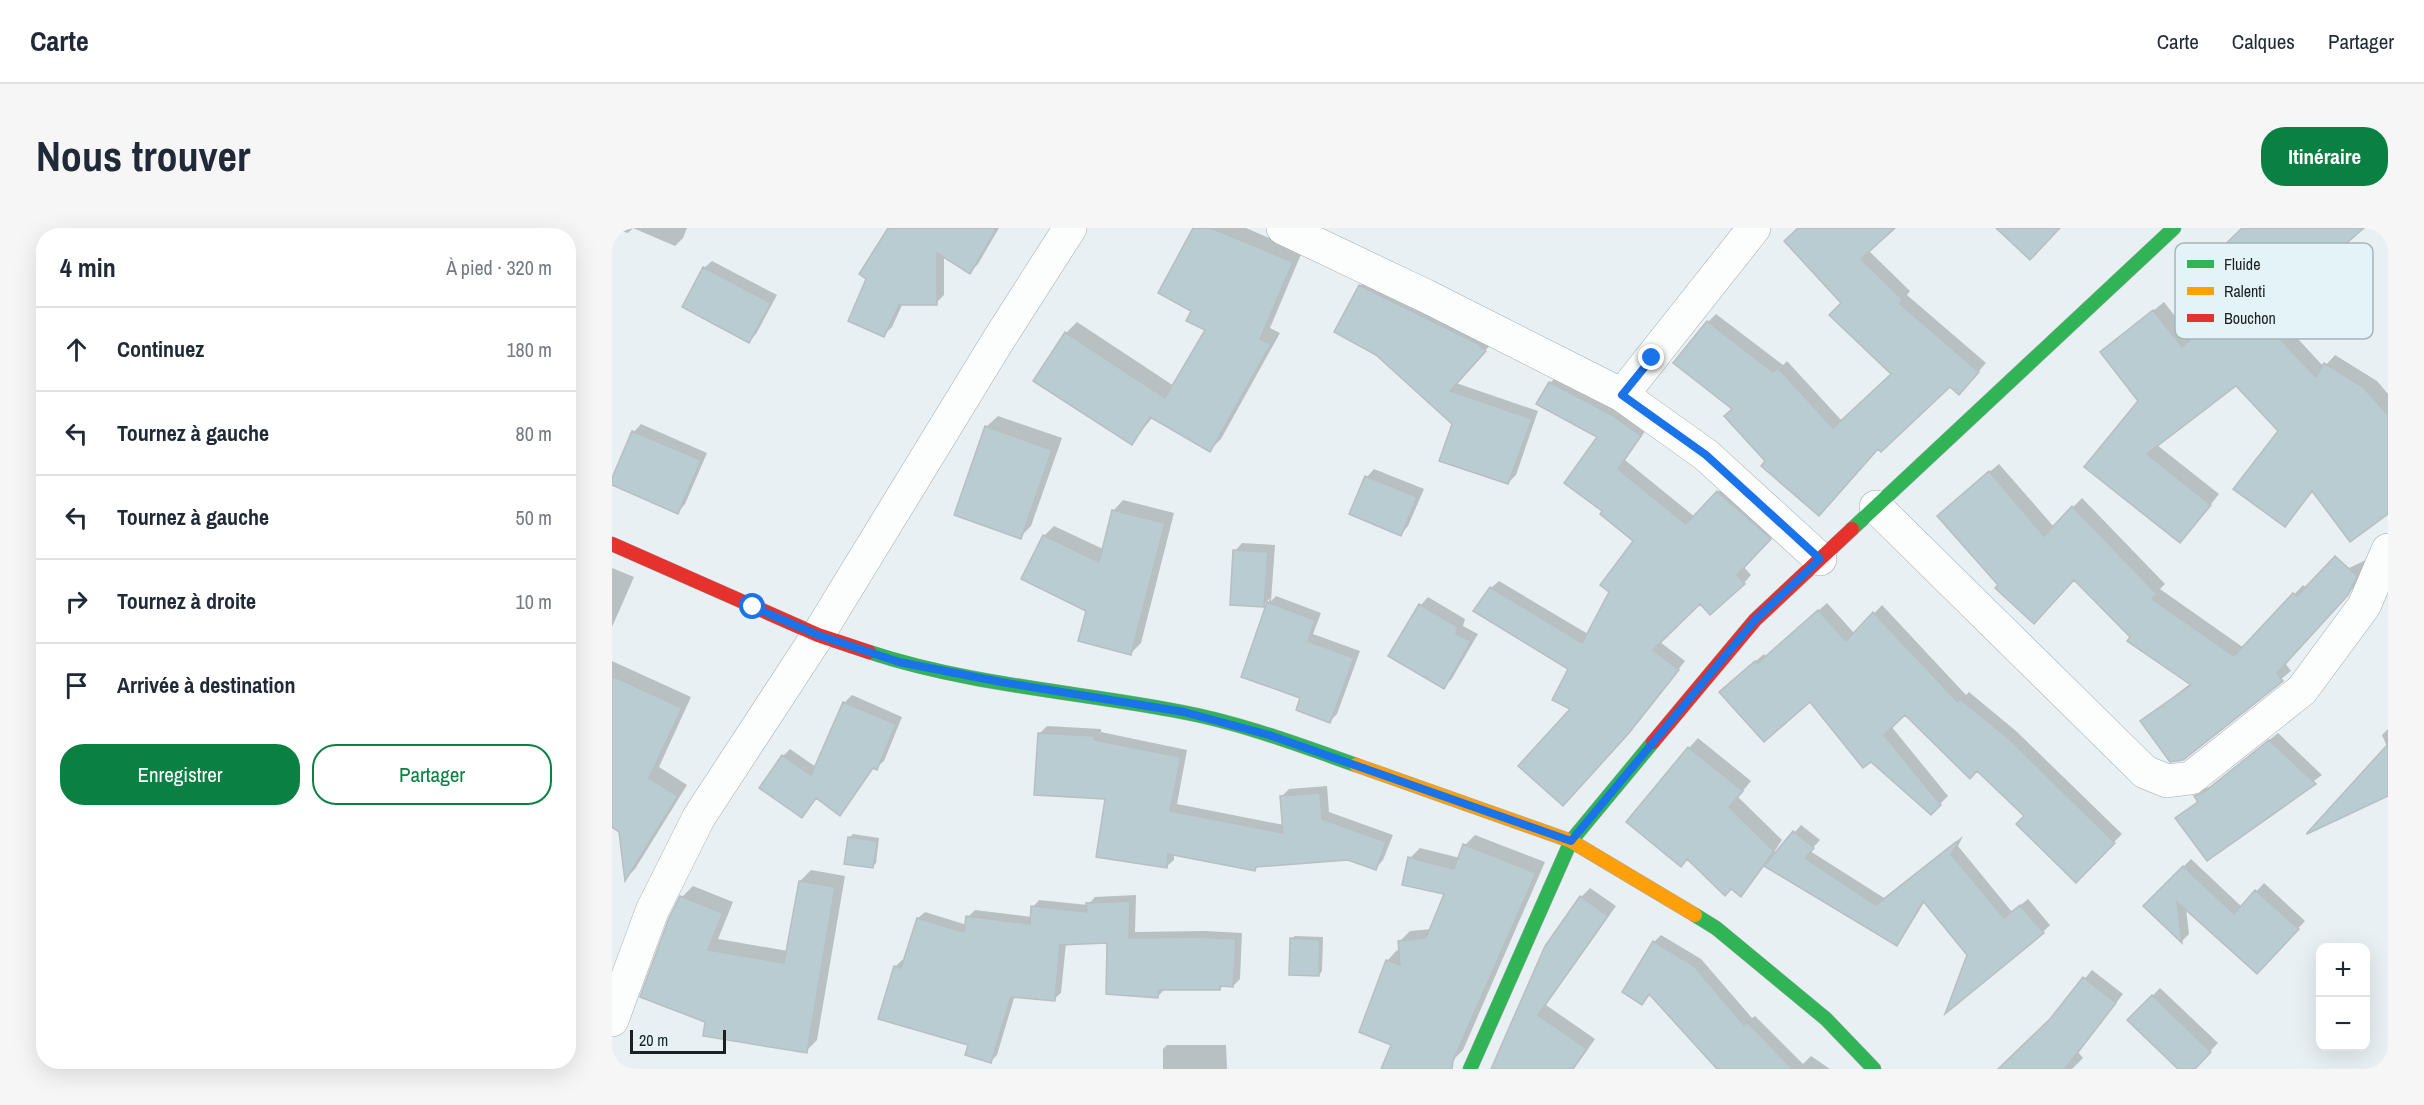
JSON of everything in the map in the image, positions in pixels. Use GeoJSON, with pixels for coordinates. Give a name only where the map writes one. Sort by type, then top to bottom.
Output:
{"type":"FeatureCollection","features":[{"type":"Feature","properties":{"kind":"street"},"geometry":{"type":"LineString","coordinates":[[612,1020],[652,911],[699,817],[818,635],[999,339],[1070,228]]}},
{"type":"Feature","properties":{"kind":"street"},"geometry":{"type":"LineString","coordinates":[[1283,228],[1426,296],[1622,395],[1706,455],[1820,559]]}},
{"type":"Feature","properties":{"kind":"street"},"geometry":{"type":"LineString","coordinates":[[1622,395],[1754,228]]}},
{"type":"Feature","properties":{"kind":"street"},"geometry":{"type":"LineString","coordinates":[[1470,1069],[1571,841],[1755,620],[2174,228]]}},
{"type":"Feature","properties":{"kind":"street"},"geometry":{"type":"LineString","coordinates":[[1876,507],[2145,772],[2167,781],[2191,778],[2302,690],[2364,606],[2388,550]]}},
{"type":"Feature","properties":{"kind":"street"},"geometry":{"type":"LineString","coordinates":[[612,544],[818,635],[899,662],[1001,682],[1184,712],[1269,735],[1571,841],[1716,928],[1826,1019],[1874,1069]]}},
{"type":"Feature","properties":{"kind":"building"},"geometry":{"type":"Polygon","coordinates":[[[888,228],[997,228],[970,274],[937,253],[937,305],[899,305],[884,337],[848,321],[866,279],[859,274],[888,228]]]}},
{"type":"Feature","properties":{"kind":"building"},"geometry":{"type":"Polygon","coordinates":[[[1193,228],[1211,228],[1293,262],[1260,339],[1271,344],[1210,452],[1150,417],[1132,445],[1033,381],[1065,332],[1165,398],[1205,330],[1186,321],[1191,311],[1158,293],[1193,228]]]}},
{"type":"Feature","properties":{"kind":"building"},"geometry":{"type":"Polygon","coordinates":[[[1798,228],[1895,228],[1861,259],[1903,300],[1900,304],[1979,372],[1959,395],[1950,387],[1881,452],[1878,449],[1819,516],[1761,466],[1765,461],[1724,416],[1732,409],[1673,363],[1707,321],[1773,372],[1778,368],[1833,428],[1891,374],[1829,315],[1841,303],[1784,241],[1798,228]]]}},
{"type":"Feature","properties":{"kind":"building"},"geometry":{"type":"Polygon","coordinates":[[[1996,228],[2060,228],[2030,260],[1996,228]]]}},
{"type":"Feature","properties":{"kind":"building"},"geometry":{"type":"Polygon","coordinates":[[[2242,228],[2364,228],[2347,243],[2227,243],[2242,228]]]}},
{"type":"Feature","properties":{"kind":"building"},"geometry":{"type":"Polygon","coordinates":[[[703,267],[771,303],[749,343],[682,307],[703,267]]]}},
{"type":"Feature","properties":{"kind":"building"},"geometry":{"type":"Polygon","coordinates":[[[1359,285],[1478,344],[1486,351],[1450,391],[1532,419],[1508,484],[1439,461],[1452,424],[1376,355],[1334,332],[1359,285]]]}},
{"type":"Feature","properties":{"kind":"building"},"geometry":{"type":"Polygon","coordinates":[[[2153,310],[2182,347],[2191,339],[2280,339],[2316,377],[2324,363],[2363,387],[2388,415],[2388,514],[2350,542],[2312,491],[2285,527],[2233,489],[2278,431],[2236,386],[2147,454],[2211,505],[2180,543],[2084,467],[2138,401],[2100,352],[2153,310]]]}},
{"type":"Feature","properties":{"kind":"building"},"geometry":{"type":"Polygon","coordinates":[[[1549,382],[1612,415],[1641,436],[1618,469],[1686,524],[1717,491],[1771,539],[1737,575],[1745,584],[1710,615],[1700,604],[1653,650],[1679,670],[1629,733],[1563,806],[1518,766],[1570,709],[1552,700],[1568,669],[1473,611],[1490,587],[1582,643],[1609,592],[1600,585],[1633,541],[1600,514],[1602,511],[1564,483],[1597,437],[1536,404],[1549,382]]]}},
{"type":"Feature","properties":{"kind":"building"},"geometry":{"type":"Polygon","coordinates":[[[985,426],[1052,450],[1021,539],[954,515],[985,426]]]}},
{"type":"Feature","properties":{"kind":"building"},"geometry":{"type":"Polygon","coordinates":[[[632,431],[701,460],[678,514],[612,485],[612,478],[632,431]]]}},
{"type":"Feature","properties":{"kind":"building"},"geometry":{"type":"Polygon","coordinates":[[[1989,471],[2044,536],[2072,506],[2157,594],[2152,599],[2234,656],[2293,593],[2297,596],[2335,556],[2357,576],[2348,595],[2277,673],[2283,681],[2183,760],[2170,762],[2140,721],[2191,685],[2127,641],[2130,637],[2074,580],[2034,624],[1995,588],[1998,585],[1937,516],[1989,471]]]}},
{"type":"Feature","properties":{"kind":"building"},"geometry":{"type":"Polygon","coordinates":[[[1365,476],[1417,497],[1401,536],[1349,514],[1365,476]]]}},
{"type":"Feature","properties":{"kind":"building"},"geometry":{"type":"Polygon","coordinates":[[[1112,510],[1165,523],[1131,655],[1078,641],[1086,611],[1021,579],[1043,535],[1099,562],[1112,510]]]}},
{"type":"Feature","properties":{"kind":"building"},"geometry":{"type":"Polygon","coordinates":[[[1233,550],[1268,552],[1264,607],[1230,605],[1233,550]]]}},
{"type":"Feature","properties":{"kind":"building"},"geometry":{"type":"Polygon","coordinates":[[[1267,602],[1315,620],[1308,641],[1354,658],[1330,723],[1296,710],[1300,698],[1241,677],[1267,602]]]}},
{"type":"Feature","properties":{"kind":"building"},"geometry":{"type":"Polygon","coordinates":[[[1419,604],[1458,627],[1456,634],[1471,641],[1444,689],[1388,656],[1419,604]]]}},
{"type":"Feature","properties":{"kind":"building"},"geometry":{"type":"Polygon","coordinates":[[[1818,610],[1846,641],[1873,612],[1958,702],[1960,699],[2008,738],[2115,843],[2076,883],[2016,824],[2024,816],[1977,771],[1970,779],[1905,715],[1884,735],[1941,805],[1931,815],[1871,762],[1863,768],[1810,702],[1764,742],[1719,692],[1755,661],[1758,663],[1818,610]]]}},
{"type":"Feature","properties":{"kind":"building"},"geometry":{"type":"Polygon","coordinates":[[[612,676],[682,708],[649,778],[678,796],[625,881],[619,832],[612,827],[612,676]]]}},
{"type":"Feature","properties":{"kind":"building"},"geometry":{"type":"Polygon","coordinates":[[[843,702],[896,724],[877,770],[873,768],[840,816],[816,798],[802,818],[759,788],[782,755],[811,775],[843,702]]]}},
{"type":"Feature","properties":{"kind":"building"},"geometry":{"type":"Polygon","coordinates":[[[1038,733],[1095,736],[1094,740],[1181,757],[1170,811],[1283,833],[1280,796],[1320,793],[1322,819],[1386,842],[1376,870],[1348,860],[1256,867],[1255,871],[1168,854],[1167,868],[1096,857],[1105,799],[1034,795],[1038,733]]]}},
{"type":"Feature","properties":{"kind":"building"},"geometry":{"type":"Polygon","coordinates":[[[2269,740],[2316,784],[2207,861],[2175,818],[2198,802],[2194,796],[2203,793],[2269,740]]]}},
{"type":"Feature","properties":{"kind":"building"},"geometry":{"type":"Polygon","coordinates":[[[2388,744],[2388,796],[2307,834],[2307,833],[2388,744]]]}},
{"type":"Feature","properties":{"kind":"building"},"geometry":{"type":"Polygon","coordinates":[[[1688,747],[1743,791],[1729,807],[1774,851],[1741,897],[1731,889],[1725,896],[1687,859],[1681,867],[1626,822],[1688,747]]]}},
{"type":"Feature","properties":{"kind":"building"},"geometry":{"type":"Polygon","coordinates":[[[1793,831],[1814,848],[1805,858],[1876,905],[1956,842],[1958,843],[1951,854],[2004,918],[2020,905],[2044,933],[1945,1014],[1967,955],[1923,901],[1897,946],[1764,866],[1793,831]]]}},
{"type":"Feature","properties":{"kind":"building"},"geometry":{"type":"Polygon","coordinates":[[[848,837],[877,841],[873,868],[844,864],[848,837]]]}},
{"type":"Feature","properties":{"kind":"building"},"geometry":{"type":"Polygon","coordinates":[[[1463,844],[1536,873],[1453,1061],[1452,1069],[1381,1069],[1391,1045],[1359,1032],[1386,960],[1400,965],[1398,941],[1426,938],[1444,894],[1402,885],[1408,857],[1454,869],[1463,844]]]}},
{"type":"Feature","properties":{"kind":"building"},"geometry":{"type":"Polygon","coordinates":[[[2183,866],[2234,914],[2255,890],[2299,929],[2257,974],[2177,902],[2182,943],[2143,906],[2183,866]]]}},
{"type":"Feature","properties":{"kind":"building"},"geometry":{"type":"Polygon","coordinates":[[[799,881],[835,887],[807,1053],[703,1036],[705,1022],[640,997],[669,918],[680,896],[723,913],[708,950],[784,963],[799,881]]]}},
{"type":"Feature","properties":{"kind":"building"},"geometry":{"type":"Polygon","coordinates":[[[1580,896],[1608,916],[1538,1015],[1587,1049],[1572,1069],[1491,1069],[1545,946],[1580,896]]]}},
{"type":"Feature","properties":{"kind":"building"},"geometry":{"type":"Polygon","coordinates":[[[1130,901],[1129,938],[1236,939],[1233,987],[1220,986],[1220,990],[1159,990],[1158,998],[1106,994],[1107,943],[1060,945],[1055,1001],[1011,997],[991,1063],[965,1055],[968,1045],[878,1019],[894,966],[901,968],[917,918],[964,932],[966,916],[1030,924],[1031,906],[1087,912],[1086,903],[1130,901]]]}},
{"type":"Feature","properties":{"kind":"building"},"geometry":{"type":"Polygon","coordinates":[[[1290,938],[1320,940],[1319,976],[1289,975],[1290,938]]]}},
{"type":"Feature","properties":{"kind":"building"},"geometry":{"type":"Polygon","coordinates":[[[1653,941],[1694,966],[1744,1025],[1747,1022],[1793,1069],[1717,1069],[1649,994],[1642,1005],[1622,992],[1653,941]]]}},
{"type":"Feature","properties":{"kind":"building"},"geometry":{"type":"Polygon","coordinates":[[[2083,977],[2116,1003],[2065,1069],[1998,1069],[2050,1019],[2083,977]]]}},
{"type":"Feature","properties":{"kind":"building"},"geometry":{"type":"Polygon","coordinates":[[[2152,995],[2211,1052],[2195,1069],[2178,1069],[2127,1020],[2152,995]]]}},
{"type":"Feature","properties":{"kind":"traffic: fast"},"geometry":{"type":"LineString","coordinates":[[1852,529],[2174,228]]}},
{"type":"Feature","properties":{"kind":"traffic: fast"},"geometry":{"type":"LineString","coordinates":[[869,652],[985,680],[1143,705],[1226,722],[1356,765]]}},
{"type":"Feature","properties":{"kind":"traffic: fast"},"geometry":{"type":"LineString","coordinates":[[1470,1069],[1571,841],[1653,742]]}},
{"type":"Feature","properties":{"kind":"traffic: fast"},"geometry":{"type":"LineString","coordinates":[[1695,915],[1716,928],[1826,1019],[1874,1069]]}},
{"type":"Feature","properties":{"kind":"traffic: slow"},"geometry":{"type":"LineString","coordinates":[[1356,765],[1571,841],[1695,915]]}},
{"type":"Feature","properties":{"kind":"traffic: jam"},"geometry":{"type":"LineString","coordinates":[[1653,742],[1755,620],[1852,529]]}},
{"type":"Feature","properties":{"kind":"traffic: jam"},"geometry":{"type":"LineString","coordinates":[[612,544],[818,635],[869,652]]}},
{"type":"Feature","properties":{"kind":"route"},"geometry":{"type":"LineString","coordinates":[[753,607],[818,635],[899,662],[1001,682],[1184,712],[1269,735],[1571,841],[1755,620],[1820,559],[1706,455],[1622,395],[1652,358]]}}]}
